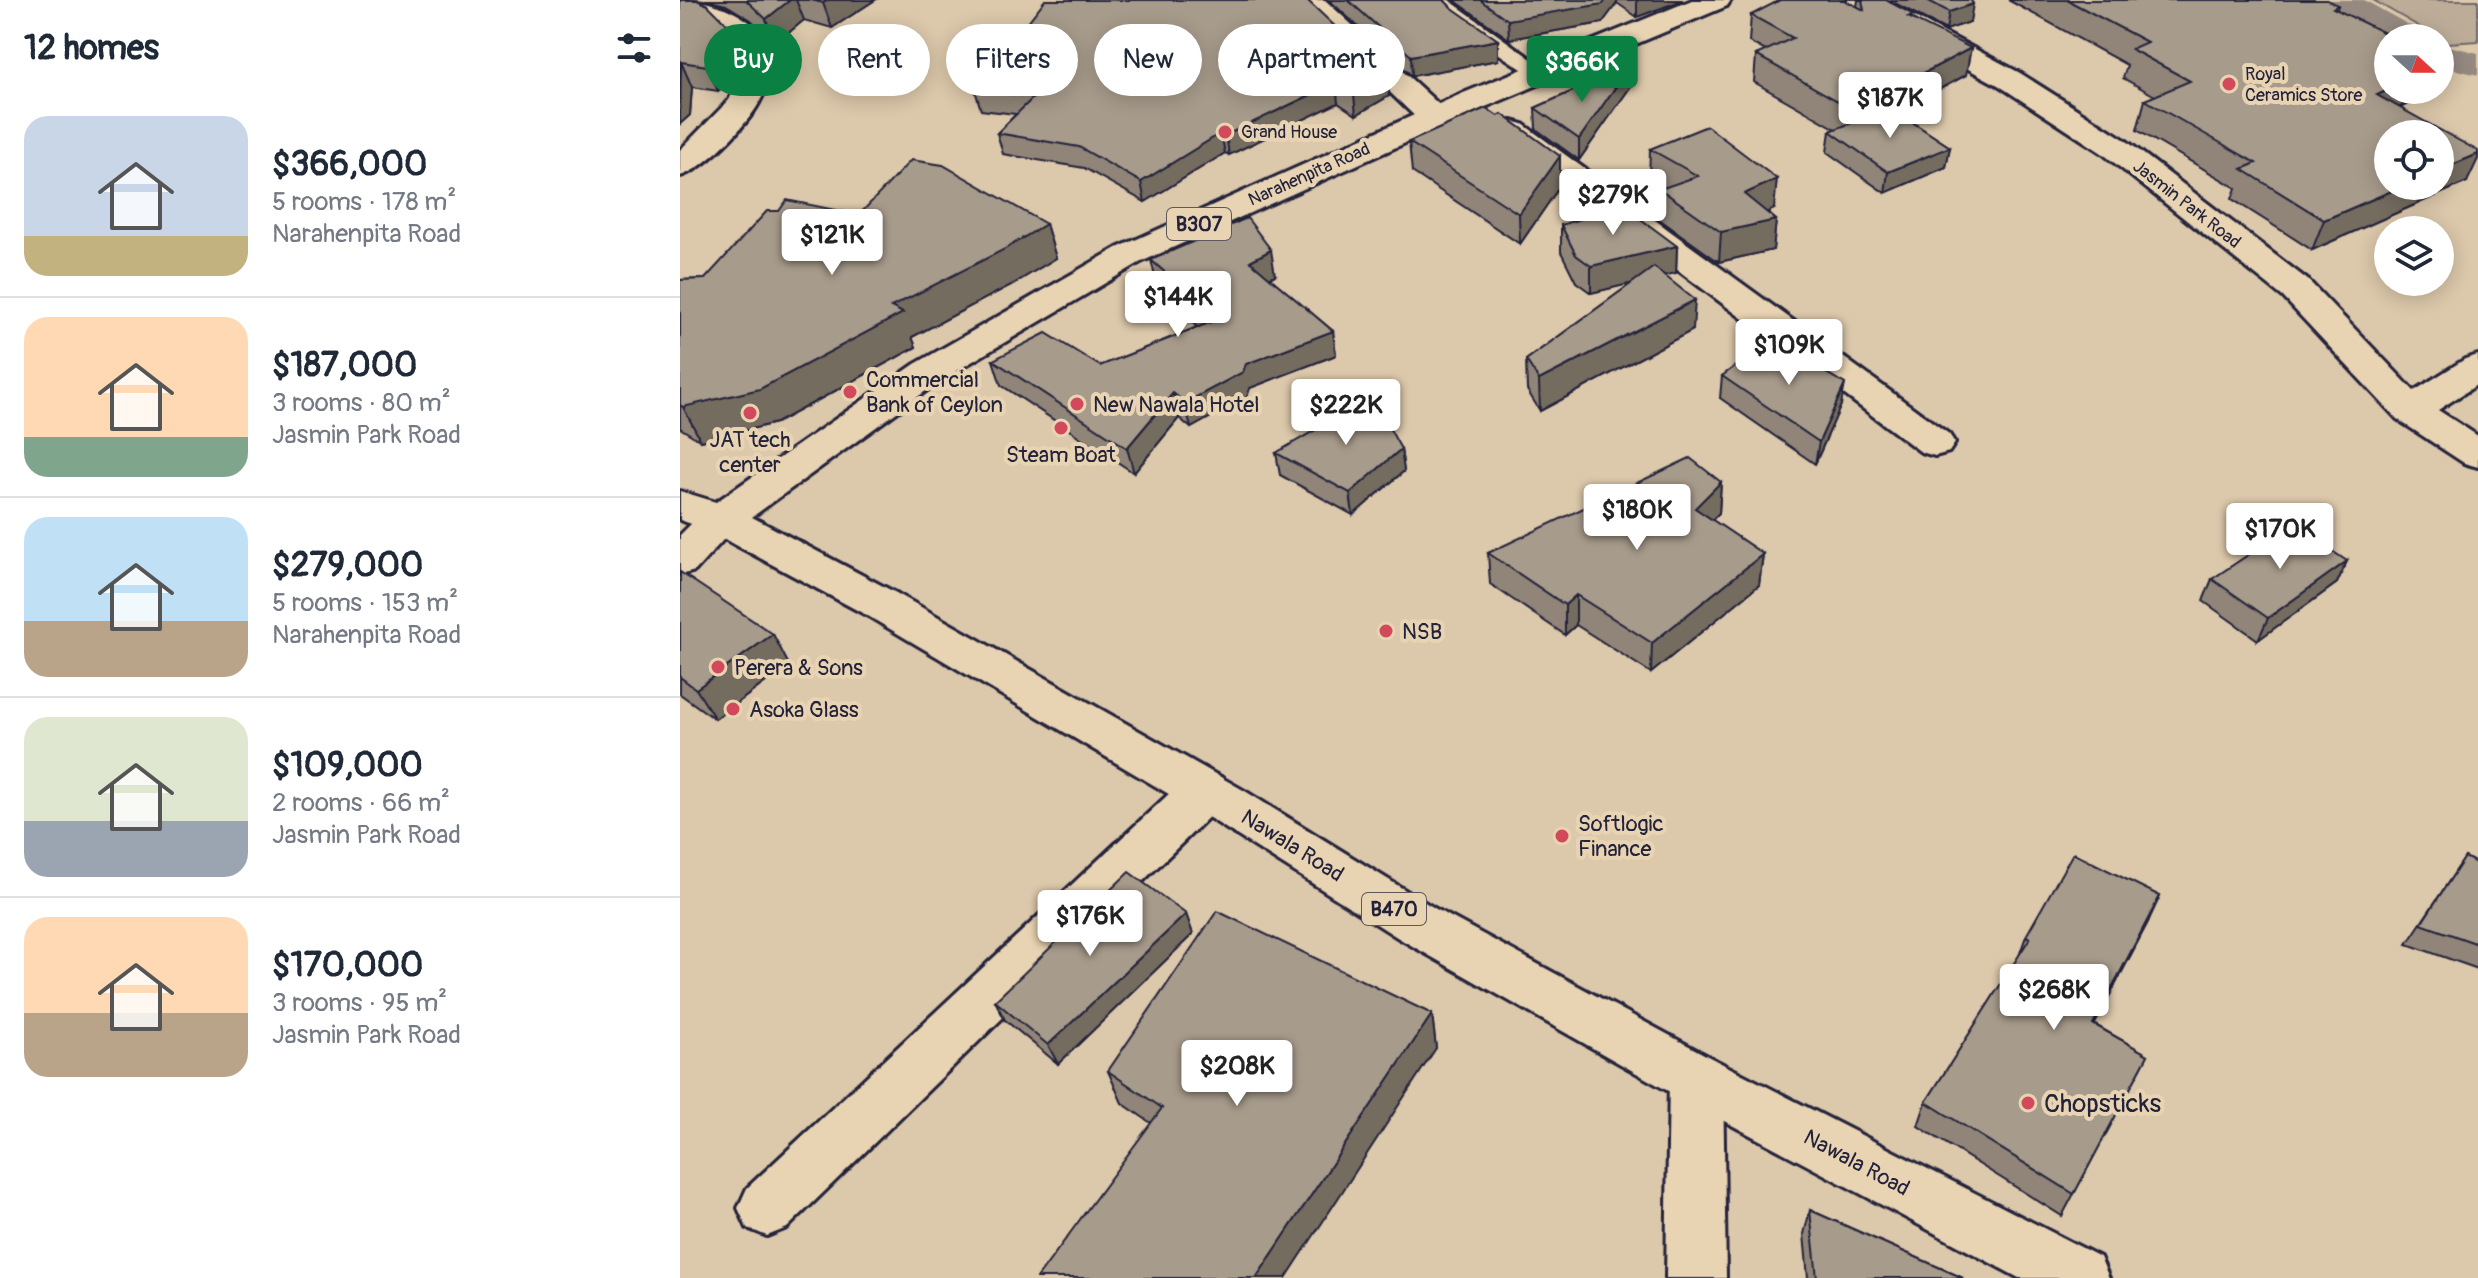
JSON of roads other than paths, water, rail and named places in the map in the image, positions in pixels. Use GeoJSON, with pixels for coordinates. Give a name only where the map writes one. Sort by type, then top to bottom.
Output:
{"type":"FeatureCollection","features":[{"type":"Feature","properties":{"kind":"street"},"geometry":{"type":"LineString","coordinates":[[680,166],[702,148],[743,104],[766,56],[730,21],[686,0]]}},
{"type":"Feature","properties":{"kind":"street"},"geometry":{"type":"LineString","coordinates":[[1308,0],[1435,118]]}},
{"type":"Feature","properties":{"kind":"street","name":"Narahenpita Road"},"geometry":{"type":"LineString","coordinates":[[680,560],[700,512],[928,372],[1129,255],[1472,101],[1717,0]]}},
{"type":"Feature","properties":{"kind":"street","name":"Jasmin Park Road"},"geometry":{"type":"LineString","coordinates":[[1861,0],[2009,79],[2113,146],[2296,289],[2411,410],[2478,454]]}},
{"type":"Feature","properties":{"kind":"street"},"geometry":{"type":"LineString","coordinates":[[1472,101],[1935,443]]}},
{"type":"Feature","properties":{"kind":"street"},"geometry":{"type":"LineString","coordinates":[[2411,410],[2478,367]]}},
{"type":"Feature","properties":{"kind":"street","name":"Nawala Road"},"geometry":{"type":"LineString","coordinates":[[700,512],[896,612],[1204,791],[1418,924],[1696,1078],[2079,1278]]}},
{"type":"Feature","properties":{"kind":"street"},"geometry":{"type":"LineString","coordinates":[[767,1208],[1204,791]]}},
{"type":"Feature","properties":{"kind":"street"},"geometry":{"type":"LineString","coordinates":[[1696,1078],[1696,1278]]}},
{"type":"Feature","properties":{"kind":"lane"},"geometry":{"type":"LineString","coordinates":[[1438,0],[1461,20],[1541,73]]}},
{"type":"Feature","properties":{"kind":"waterway"},"geometry":{"type":"LineString","coordinates":[[2339,0],[2381,24]]}},
{"type":"Feature","properties":{"kind":"waterway"},"geometry":{"type":"LineString","coordinates":[[2454,58],[2478,64]]}},
{"type":"Feature","properties":{"kind":"place","name":"Royal Ceramics Store"},"geometry":{"type":"Point","coordinates":[2229,84]}},
{"type":"Feature","properties":{"kind":"place","name":"Grand House"},"geometry":{"type":"Point","coordinates":[1225,132]}},
{"type":"Feature","properties":{"kind":"place","name":"Commercial Bank of Ceylon"},"geometry":{"type":"Point","coordinates":[850,392]}},
{"type":"Feature","properties":{"kind":"place","name":"New Nawala Hotel"},"geometry":{"type":"Point","coordinates":[1077,404]}},
{"type":"Feature","properties":{"kind":"place","name":"JAT tech center"},"geometry":{"type":"Point","coordinates":[750,413]}},
{"type":"Feature","properties":{"kind":"place","name":"Steam Boat"},"geometry":{"type":"Point","coordinates":[1061,428]}},
{"type":"Feature","properties":{"kind":"place","name":"NSB"},"geometry":{"type":"Point","coordinates":[1386,631]}},
{"type":"Feature","properties":{"kind":"place","name":"Perera & Sons"},"geometry":{"type":"Point","coordinates":[718,667]}},
{"type":"Feature","properties":{"kind":"place","name":"Asoka Glass"},"geometry":{"type":"Point","coordinates":[733,709]}},
{"type":"Feature","properties":{"kind":"place","name":"Softlogic Finance"},"geometry":{"type":"Point","coordinates":[1562,836]}},
{"type":"Feature","properties":{"kind":"place","name":"Chopsticks"},"geometry":{"type":"Point","coordinates":[2028,1103]}}]}
